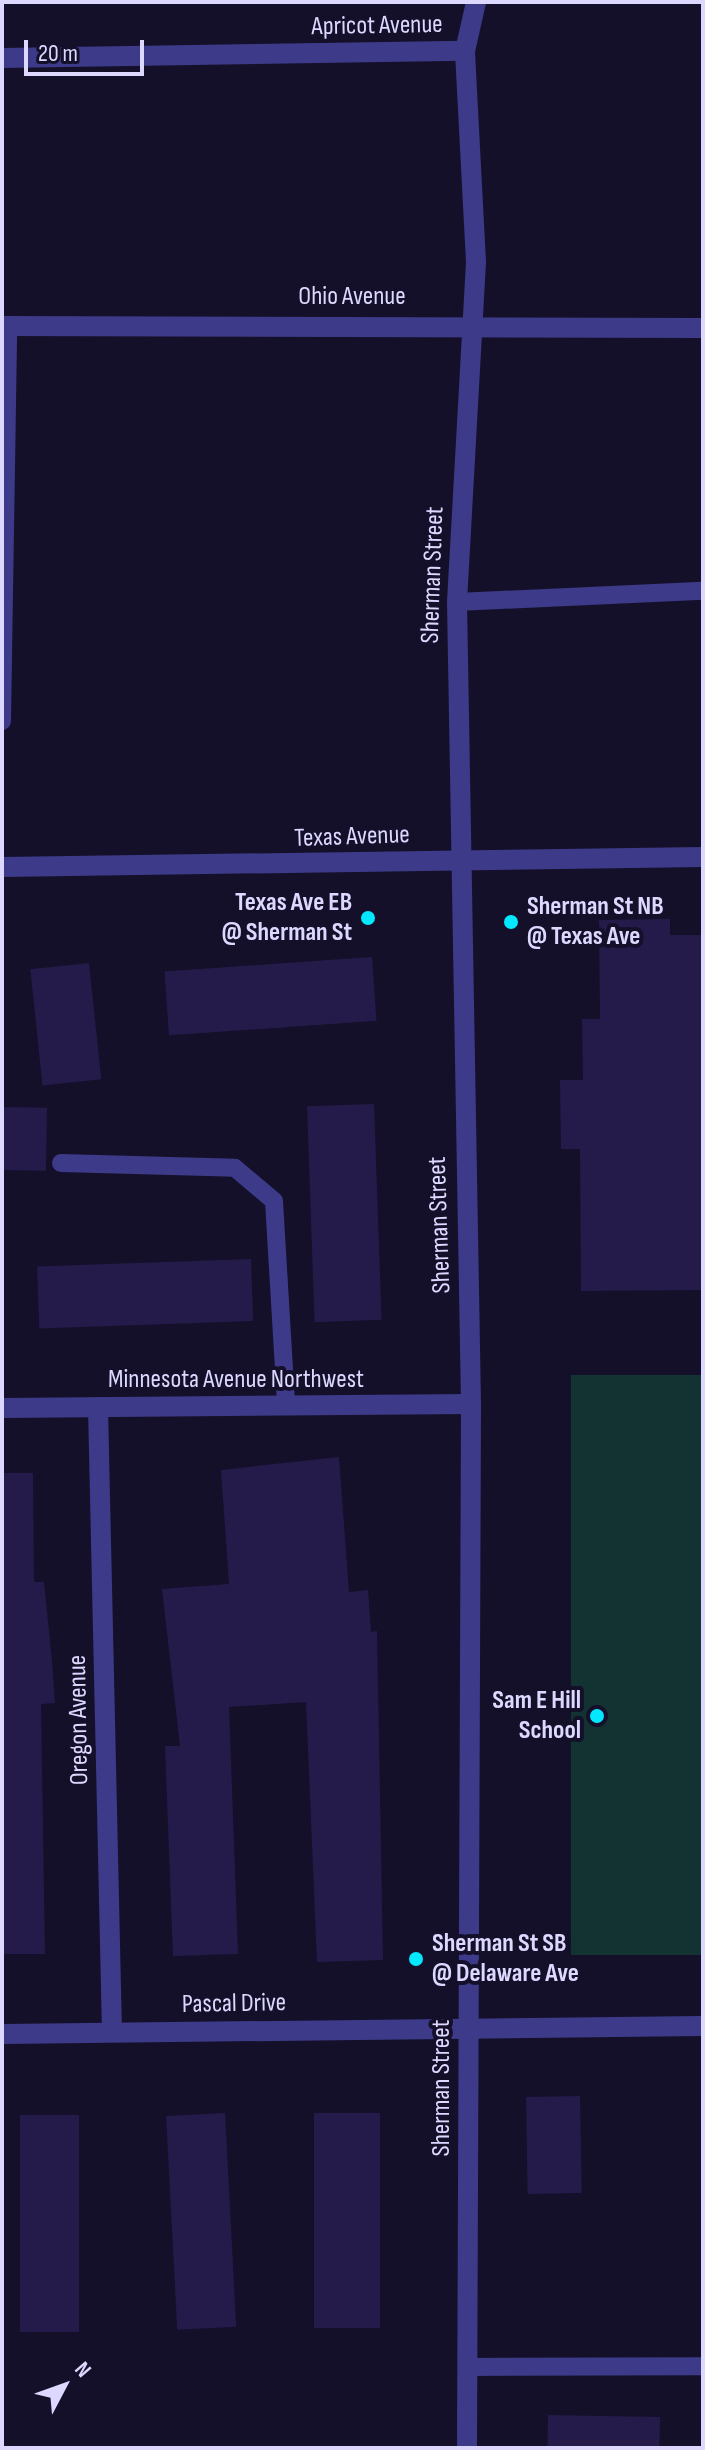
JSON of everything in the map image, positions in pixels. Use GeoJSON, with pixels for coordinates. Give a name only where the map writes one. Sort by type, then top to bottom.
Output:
{"type":"FeatureCollection","features":[{"type":"Feature","properties":{"kind":"street","name":"Sherman Street"},"geometry":{"type":"LineString","coordinates":[[467,2448],[471,1404],[457,860],[457,602],[473,323],[465,51],[476,2]]}},
{"type":"Feature","properties":{"kind":"street","name":"Apricot Avenue"},"geometry":{"type":"LineString","coordinates":[[2,58],[465,51]]}},
{"type":"Feature","properties":{"kind":"street","name":"Ohio Avenue"},"geometry":{"type":"LineString","coordinates":[[5,326],[473,323],[703,328]]}},
{"type":"Feature","properties":{"kind":"street","name":"Texas Avenue"},"geometry":{"type":"LineString","coordinates":[[2,867],[703,857]]}},
{"type":"Feature","properties":{"kind":"street","name":"Minnesota Avenue Northwest"},"geometry":{"type":"LineString","coordinates":[[2,1408],[471,1404]]}},
{"type":"Feature","properties":{"kind":"street","name":"Oregon Avenue"},"geometry":{"type":"LineString","coordinates":[[98,1407],[112,2032]]}},
{"type":"Feature","properties":{"kind":"street","name":"Pascal Drive"},"geometry":{"type":"LineString","coordinates":[[2,2034],[468,2026],[703,2026]]}},
{"type":"Feature","properties":{"kind":"lane"},"geometry":{"type":"LineString","coordinates":[[2,721],[5,326]]}},
{"type":"Feature","properties":{"kind":"lane"},"geometry":{"type":"LineString","coordinates":[[457,602],[703,591]]}},
{"type":"Feature","properties":{"kind":"lane"},"geometry":{"type":"LineString","coordinates":[[61,1163],[235,1168],[274,1201],[286,1406]]}},
{"type":"Feature","properties":{"kind":"lane"},"geometry":{"type":"LineString","coordinates":[[467,2367],[703,2366]]}},
{"type":"Feature","properties":{"kind":"green space"},"geometry":{"type":"Polygon","coordinates":[[[571,1375],[703,1375],[703,1955],[571,1955],[571,1375]]]}},
{"type":"Feature","properties":{"kind":"building"},"geometry":{"type":"Polygon","coordinates":[[[670,919],[670,935],[703,935],[703,1290],[581,1291],[580,1149],[561,1149],[560,1080],[583,1080],[582,1019],[600,1019],[599,920],[670,919]]]}},
{"type":"Feature","properties":{"kind":"building"},"geometry":{"type":"Polygon","coordinates":[[[372,957],[376,1021],[169,1035],[165,972],[372,957]]]}},
{"type":"Feature","properties":{"kind":"building"},"geometry":{"type":"Polygon","coordinates":[[[89,963],[101,1079],[43,1086],[30,969],[89,963]]]}},
{"type":"Feature","properties":{"kind":"building"},"geometry":{"type":"Polygon","coordinates":[[[374,1104],[382,1320],[315,1322],[307,1106],[374,1104]]]}},
{"type":"Feature","properties":{"kind":"building"},"geometry":{"type":"Polygon","coordinates":[[[2,1107],[47,1108],[46,1171],[2,1170],[2,1107]]]}},
{"type":"Feature","properties":{"kind":"building"},"geometry":{"type":"Polygon","coordinates":[[[251,1259],[253,1321],[39,1328],[37,1266],[251,1259]]]}},
{"type":"Feature","properties":{"kind":"building"},"geometry":{"type":"Polygon","coordinates":[[[339,1457],[349,1592],[368,1590],[371,1632],[377,1631],[383,1960],[317,1962],[306,1702],[229,1707],[238,1954],[173,1956],[165,1746],[180,1746],[162,1589],[229,1584],[221,1470],[339,1457]]]}},
{"type":"Feature","properties":{"kind":"building"},"geometry":{"type":"Polygon","coordinates":[[[2,1473],[33,1473],[34,1582],[44,1582],[52,1661],[55,1703],[41,1704],[45,1954],[2,1954],[2,1473]]]}},
{"type":"Feature","properties":{"kind":"building"},"geometry":{"type":"Polygon","coordinates":[[[580,2096],[582,2193],[528,2194],[526,2097],[580,2096]]]}},
{"type":"Feature","properties":{"kind":"building"},"geometry":{"type":"Polygon","coordinates":[[[225,2113],[236,2327],[177,2330],[166,2116],[225,2113]]]}},
{"type":"Feature","properties":{"kind":"building"},"geometry":{"type":"Polygon","coordinates":[[[314,2113],[380,2113],[380,2328],[314,2328],[314,2113]]]}},
{"type":"Feature","properties":{"kind":"building"},"geometry":{"type":"Polygon","coordinates":[[[20,2115],[79,2115],[79,2332],[20,2332],[20,2115]]]}},
{"type":"Feature","properties":{"kind":"building"},"geometry":{"type":"Polygon","coordinates":[[[548,2415],[660,2417],[659,2448],[547,2448],[548,2415]]]}},
{"type":"Feature","properties":{"kind":"place","name":"Texas Ave EB @ Sherman St"},"geometry":{"type":"Point","coordinates":[368,918]}},
{"type":"Feature","properties":{"kind":"place","name":"Sherman St NB @ Texas Ave"},"geometry":{"type":"Point","coordinates":[511,922]}},
{"type":"Feature","properties":{"kind":"place","name":"Sam E Hill School"},"geometry":{"type":"Point","coordinates":[597,1716]}},
{"type":"Feature","properties":{"kind":"place","name":"Sherman St SB @ Delaware Ave"},"geometry":{"type":"Point","coordinates":[416,1959]}}]}
